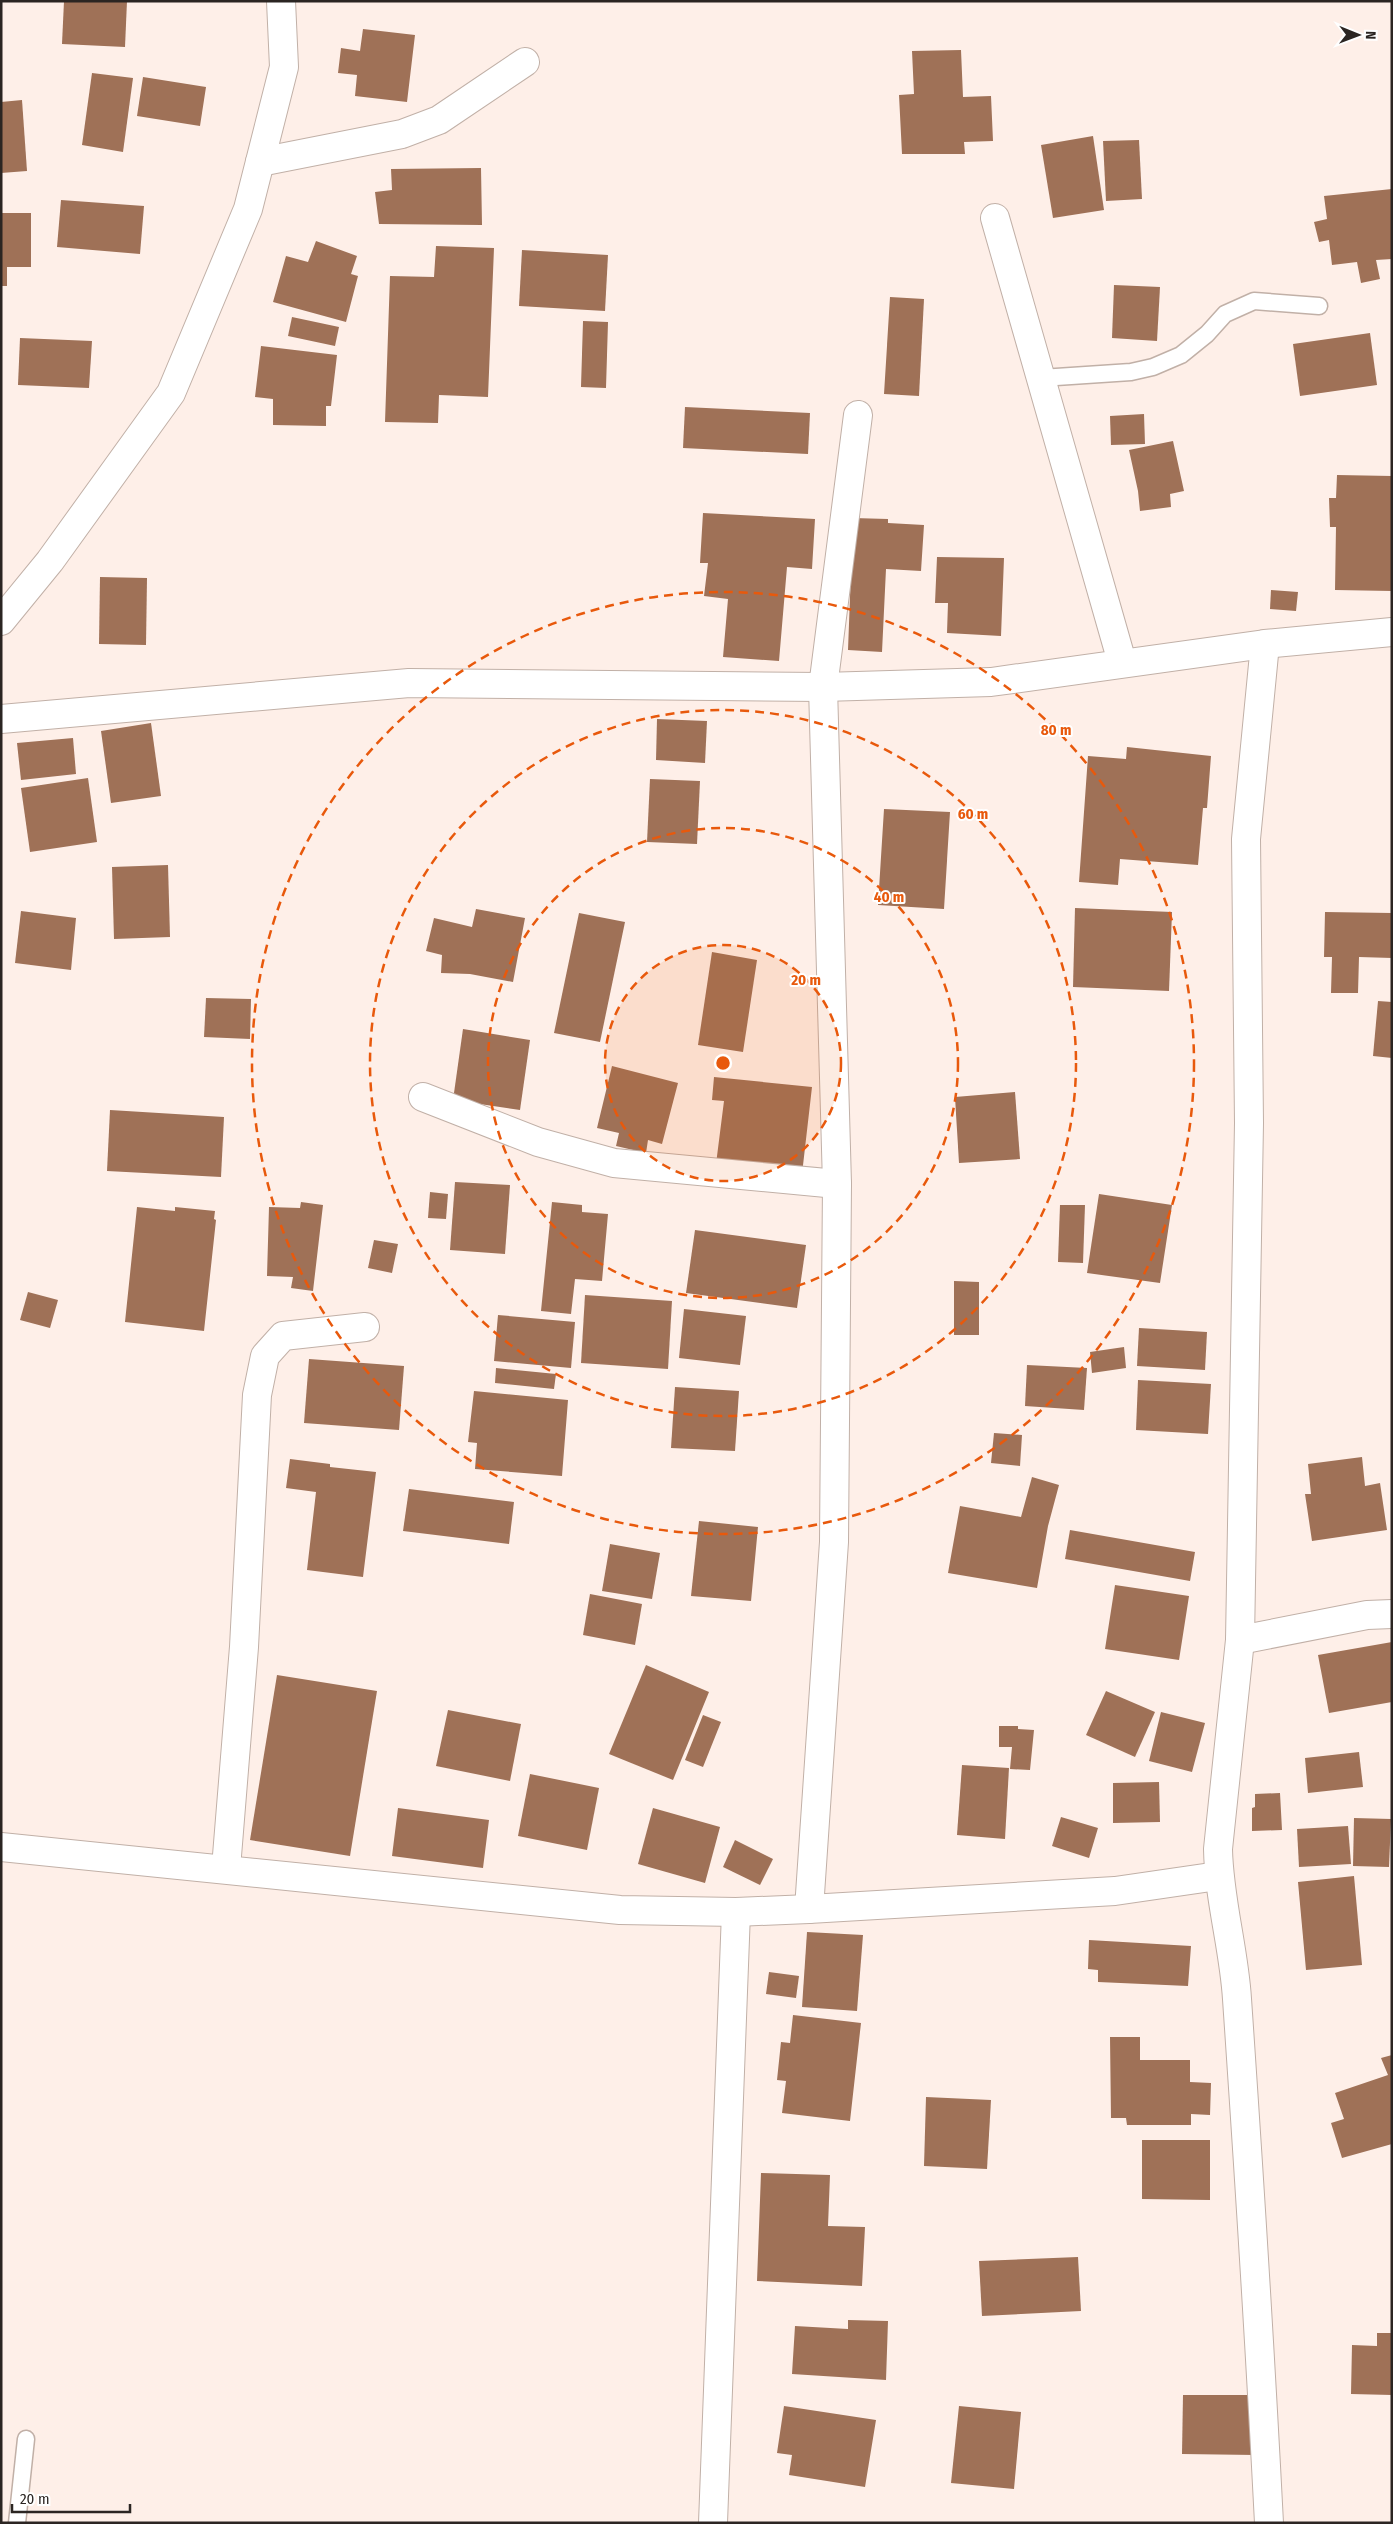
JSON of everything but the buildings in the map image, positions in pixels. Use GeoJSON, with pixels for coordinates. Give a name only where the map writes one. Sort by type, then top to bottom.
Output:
{"type":"FeatureCollection","features":[{"type":"Feature","properties":{"kind":"street"},"geometry":{"type":"LineString","coordinates":[[1,621],[50,561],[171,393],[248,209],[284,67],[281,1]]}},
{"type":"Feature","properties":{"kind":"street"},"geometry":{"type":"LineString","coordinates":[[260,162],[402,134],[438,120],[526,62]]}},
{"type":"Feature","properties":{"kind":"street"},"geometry":{"type":"LineString","coordinates":[[996,218],[1122,662]]}},
{"type":"Feature","properties":{"kind":"street"},"geometry":{"type":"LineString","coordinates":[[809,1909],[834,1542],[837,1184],[822,688],[858,416]]}},
{"type":"Feature","properties":{"kind":"street"},"geometry":{"type":"LineString","coordinates":[[1,718],[409,683],[822,688],[991,682],[1122,662],[1265,644],[1392,632]]}},
{"type":"Feature","properties":{"kind":"street"},"geometry":{"type":"LineString","coordinates":[[1265,644],[1246,839],[1248,1123],[1240,1640],[1218,1849],[1218,1876],[1235,1970],[1260,2348],[1269,2523]]}},
{"type":"Feature","properties":{"kind":"street"},"geometry":{"type":"LineString","coordinates":[[423,1097],[538,1142],[614,1163],[837,1184]]}},
{"type":"Feature","properties":{"kind":"street"},"geometry":{"type":"LineString","coordinates":[[226,1868],[244,1647],[257,1395],[265,1356],[282,1336],[365,1326]]}},
{"type":"Feature","properties":{"kind":"street"},"geometry":{"type":"LineString","coordinates":[[1240,1640],[1367,1615],[1392,1614]]}},
{"type":"Feature","properties":{"kind":"street"},"geometry":{"type":"LineString","coordinates":[[1,1847],[226,1868],[620,1910],[736,1912],[809,1909],[1115,1890],[1218,1876]]}},
{"type":"Feature","properties":{"kind":"street"},"geometry":{"type":"LineString","coordinates":[[713,2523],[736,1912]]}},
{"type":"Feature","properties":{"kind":"lane"},"geometry":{"type":"LineString","coordinates":[[1041,378],[1132,372],[1153,367],[1181,355],[1207,334],[1225,314],[1254,301],[1320,306]]}},
{"type":"Feature","properties":{"kind":"lane"},"geometry":{"type":"LineString","coordinates":[[17,2523],[26,2439]]}}]}
